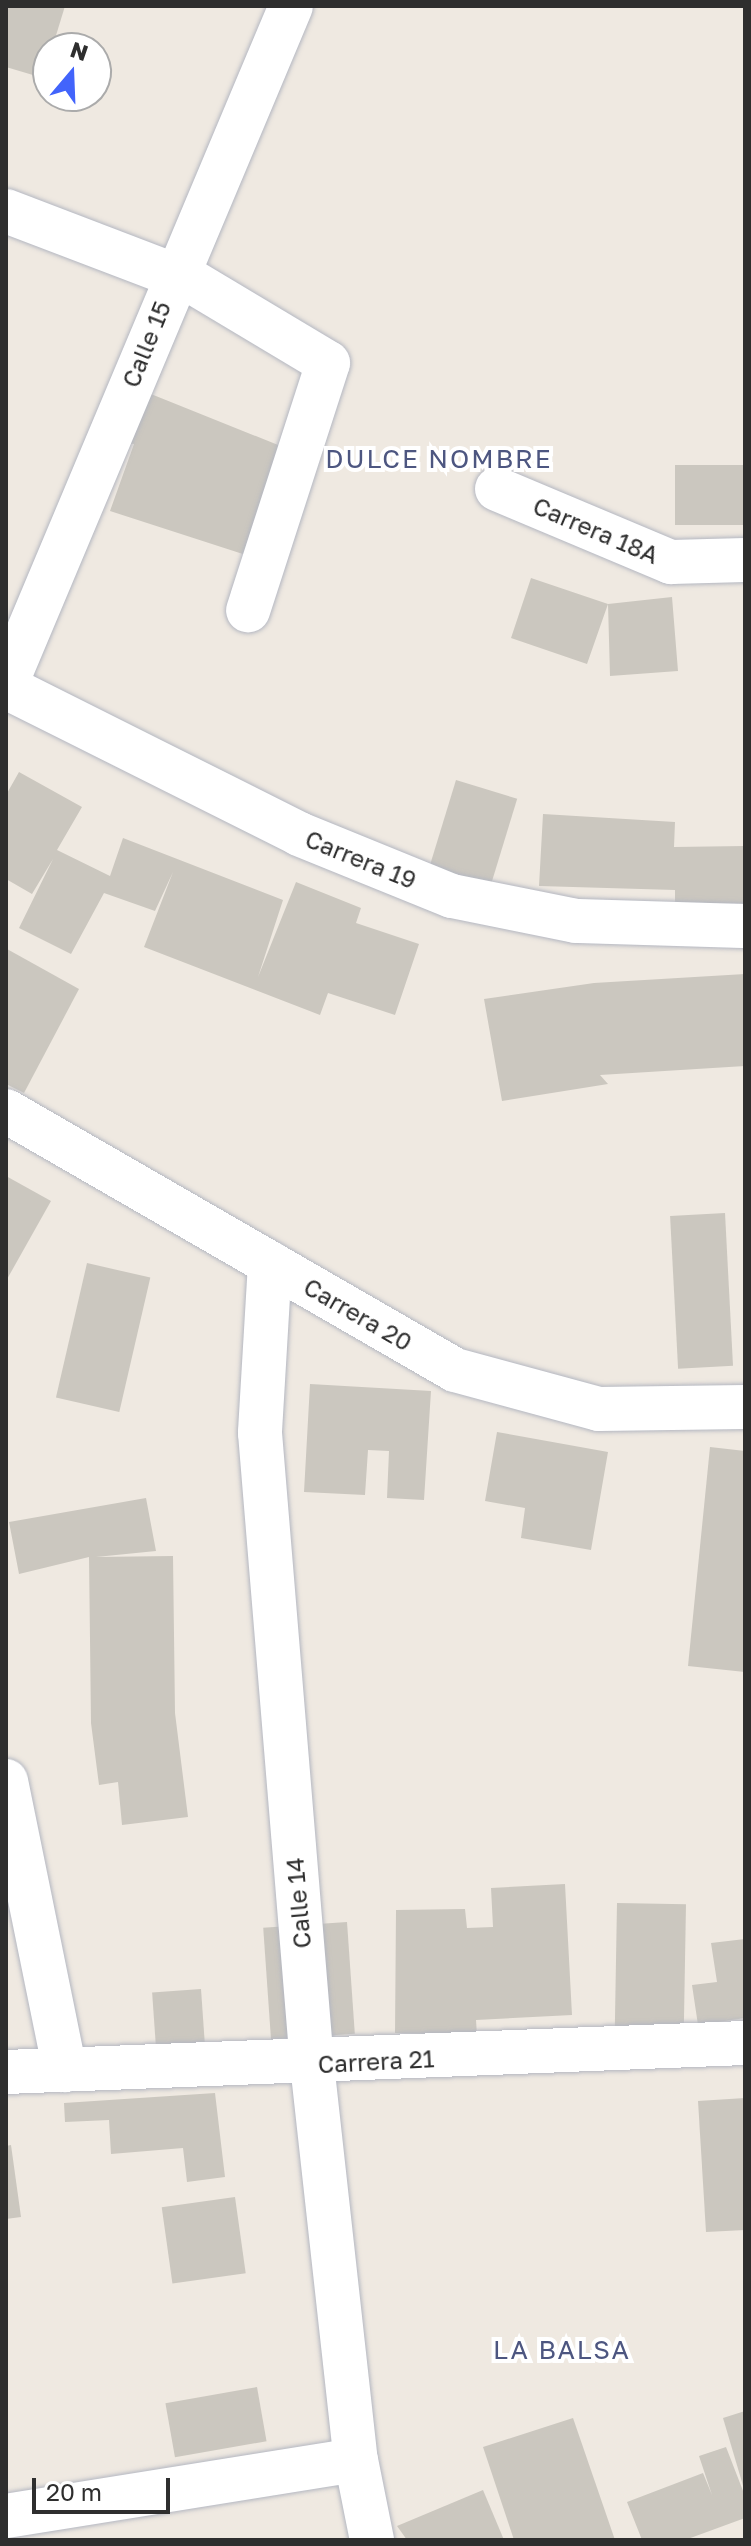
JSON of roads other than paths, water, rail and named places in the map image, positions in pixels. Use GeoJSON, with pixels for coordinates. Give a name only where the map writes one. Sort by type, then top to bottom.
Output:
{"type":"FeatureCollection","features":[{"type":"Feature","properties":{"kind":"street","name":"Calle 15"},"geometry":{"type":"LineString","coordinates":[[6,686],[175,274],[291,6]]}},
{"type":"Feature","properties":{"kind":"street"},"geometry":{"type":"LineString","coordinates":[[6,211],[175,274],[328,363],[248,610]]}},
{"type":"Feature","properties":{"kind":"street","name":"Carrera 18A"},"geometry":{"type":"LineString","coordinates":[[497,489],[671,562],[745,560]]}},
{"type":"Feature","properties":{"kind":"street","name":"Carrera 19"},"geometry":{"type":"LineString","coordinates":[[6,686],[299,834],[452,896],[576,921],[745,926]]}},
{"type":"Feature","properties":{"kind":"street","name":"Carrera 20"},"geometry":{"type":"LineString","coordinates":[[6,1111],[455,1370],[599,1409],[745,1407]]}},
{"type":"Feature","properties":{"kind":"street","name":"Calle 14"},"geometry":{"type":"LineString","coordinates":[[270,1263],[260,1433],[312,2064],[356,2460],[372,2540]]}},
{"type":"Feature","properties":{"kind":"street"},"geometry":{"type":"LineString","coordinates":[[6,1781],[65,2070]]}},
{"type":"Feature","properties":{"kind":"street","name":"Carrera 21"},"geometry":{"type":"LineString","coordinates":[[6,2072],[312,2064],[745,2043]]}},
{"type":"Feature","properties":{"kind":"street"},"geometry":{"type":"LineString","coordinates":[[6,2516],[356,2460]]}},
{"type":"Feature","properties":{"kind":"district","name":"DULCE NOMBRE"},"geometry":{"type":"Point","coordinates":[439,459]}},
{"type":"Feature","properties":{"kind":"district","name":"LA BALSA"},"geometry":{"type":"Point","coordinates":[562,2350]}}]}
